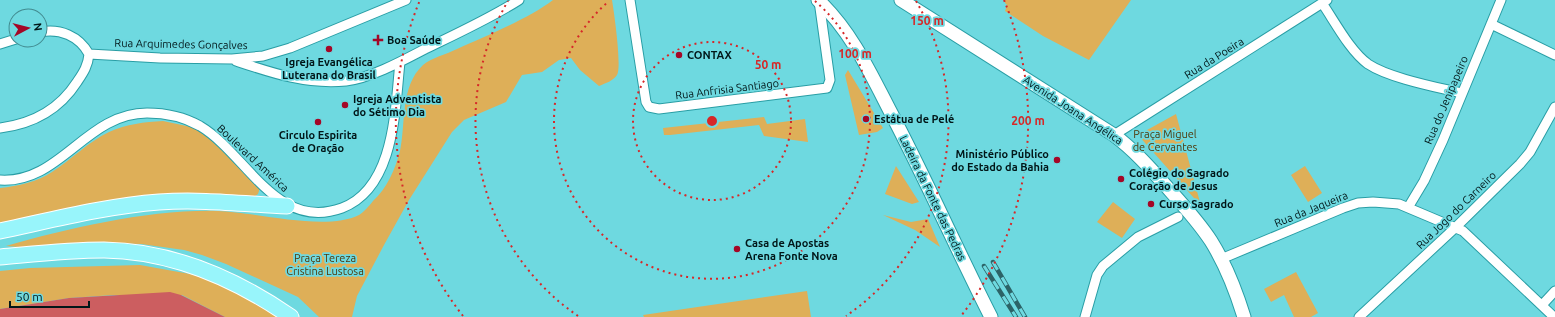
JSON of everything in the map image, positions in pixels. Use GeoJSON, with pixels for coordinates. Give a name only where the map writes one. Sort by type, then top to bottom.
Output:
{"type":"FeatureCollection","features":[{"type":"Feature","properties":{"kind":"main road","name":"Ladeira da Fonte das Pedras"},"geometry":{"type":"LineString","coordinates":[[818,0],[843,28],[869,70],[911,152],[991,317]]}},
{"type":"Feature","properties":{"kind":"main road","name":"Avenida Joana Angélica"},"geometry":{"type":"LineString","coordinates":[[901,0],[1114,135],[1142,159],[1189,212],[1211,241],[1234,285],[1244,317]]}},
{"type":"Feature","properties":{"kind":"main road"},"geometry":{"type":"LineString","coordinates":[[0,231],[122,206],[158,202],[197,200],[287,206]]}},
{"type":"Feature","properties":{"kind":"main road"},"geometry":{"type":"LineString","coordinates":[[0,257],[104,250],[139,253],[169,258],[220,276],[262,297],[291,317]]}},
{"type":"Feature","properties":{"kind":"street","name":"Rua Arquimedes Gonçalves"},"geometry":{"type":"LineString","coordinates":[[88,54],[232,60],[264,56],[290,48],[406,0]]}},
{"type":"Feature","properties":{"kind":"street"},"geometry":{"type":"LineString","coordinates":[[232,60],[286,78],[347,81],[400,62],[468,28],[519,0]]}},
{"type":"Feature","properties":{"kind":"street","name":"Rua Anfrisia Santiago"},"geometry":{"type":"LineString","coordinates":[[630,0],[646,102],[649,107],[659,110],[827,88],[830,80],[818,0]]}},
{"type":"Feature","properties":{"kind":"street","name":"Rua do Jenipapeiro"},"geometry":{"type":"LineString","coordinates":[[1409,206],[1424,181],[1501,0]]}},
{"type":"Feature","properties":{"kind":"street"},"geometry":{"type":"LineString","coordinates":[[1324,2],[1360,56],[1369,64],[1399,77],[1461,94]]}},
{"type":"Feature","properties":{"kind":"street","name":"Rua da Poeira"},"geometry":{"type":"LineString","coordinates":[[1114,135],[1324,2]]}},
{"type":"Feature","properties":{"kind":"street"},"geometry":{"type":"LineString","coordinates":[[1491,24],[1555,55]]}},
{"type":"Feature","properties":{"kind":"street"},"geometry":{"type":"LineString","coordinates":[[0,128],[31,121],[48,113],[62,101],[85,71],[88,54],[84,45],[69,35],[57,31],[48,32]]}},
{"type":"Feature","properties":{"kind":"street","name":"Boulevard América"},"geometry":{"type":"LineString","coordinates":[[0,180],[20,178],[36,173],[50,166],[91,133],[111,121],[127,115],[147,113],[184,119],[200,127],[215,138],[287,206],[298,210],[311,212],[333,211],[364,196],[375,182],[383,165],[390,139],[400,62]]}},
{"type":"Feature","properties":{"kind":"street","name":"Rua Jogo do Carneiro"},"geometry":{"type":"LineString","coordinates":[[1360,317],[1456,227],[1520,164],[1530,152],[1555,107]]}},
{"type":"Feature","properties":{"kind":"street","name":"Rua da Jaqueira"},"geometry":{"type":"LineString","coordinates":[[1221,259],[1358,203],[1386,202],[1409,206],[1463,231],[1554,317]]}},
{"type":"Feature","properties":{"kind":"street"},"geometry":{"type":"LineString","coordinates":[[1085,317],[1097,275],[1103,266],[1138,237],[1178,217]]}},
{"type":"Feature","properties":{"kind":"street"},"geometry":{"type":"LineString","coordinates":[[1542,305],[1555,291]]}},
{"type":"Feature","properties":{"kind":"green space","name":"Praça Tereza Cristina Lustosa"},"geometry":{"type":"Polygon","coordinates":[[[553,0],[612,0],[619,62],[617,75],[599,86],[580,70],[571,58],[559,60],[542,72],[522,75],[506,102],[464,120],[452,132],[409,200],[357,296],[352,317],[319,317],[298,297],[226,264],[184,250],[141,244],[85,243],[32,248],[6,246],[83,226],[139,216],[166,213],[218,211],[290,220],[328,222],[345,220],[359,215],[382,190],[396,165],[402,140],[407,94],[416,74],[423,65],[435,58],[481,39],[532,14],[553,0]]]}},
{"type":"Feature","properties":{"kind":"green space"},"geometry":{"type":"Polygon","coordinates":[[[1005,0],[1131,0],[1089,60],[1043,36],[1005,11],[1007,5],[1005,0]]]}},
{"type":"Feature","properties":{"kind":"green space"},"geometry":{"type":"Polygon","coordinates":[[[848,70],[883,128],[877,132],[859,135],[845,75],[848,70]]]}},
{"type":"Feature","properties":{"kind":"green space","name":"Praça Miguel de Cervantes"},"geometry":{"type":"Polygon","coordinates":[[[1176,114],[1201,206],[1138,135],[1176,114]]]}},
{"type":"Feature","properties":{"kind":"green space"},"geometry":{"type":"Polygon","coordinates":[[[764,117],[767,124],[805,119],[808,142],[764,136],[759,125],[664,135],[663,128],[764,117]]]}},
{"type":"Feature","properties":{"kind":"green space"},"geometry":{"type":"Polygon","coordinates":[[[163,121],[196,128],[219,146],[260,188],[258,194],[254,197],[0,225],[0,188],[27,183],[46,175],[101,136],[109,132],[136,124],[163,121]]]}},
{"type":"Feature","properties":{"kind":"green space"},"geometry":{"type":"Polygon","coordinates":[[[896,166],[919,202],[912,204],[885,194],[896,166]]]}},
{"type":"Feature","properties":{"kind":"green space"},"geometry":{"type":"Polygon","coordinates":[[[1305,166],[1322,193],[1308,202],[1291,175],[1305,166]]]}},
{"type":"Feature","properties":{"kind":"green space"},"geometry":{"type":"Polygon","coordinates":[[[1113,202],[1135,219],[1122,238],[1097,222],[1113,202]]]}},
{"type":"Feature","properties":{"kind":"green space"},"geometry":{"type":"Polygon","coordinates":[[[883,215],[911,222],[928,219],[940,247],[915,230],[883,215]]]}},
{"type":"Feature","properties":{"kind":"green space"},"geometry":{"type":"Polygon","coordinates":[[[140,265],[190,274],[242,290],[286,317],[225,317],[182,295],[114,295],[69,298],[0,309],[0,271],[30,268],[140,265]]]}},
{"type":"Feature","properties":{"kind":"green space"},"geometry":{"type":"Polygon","coordinates":[[[1296,272],[1318,313],[1311,317],[1294,317],[1284,295],[1271,302],[1264,289],[1296,272]]]}},
{"type":"Feature","properties":{"kind":"green space","name":"Casa de Apostas Arena Fonte Nova"},"geometry":{"type":"Polygon","coordinates":[[[807,291],[811,317],[644,317],[643,315],[807,291]]]}},
{"type":"Feature","properties":{"kind":"shaded area"},"geometry":{"type":"Polygon","coordinates":[[[170,292],[181,295],[225,317],[0,317],[0,309],[69,298],[170,292]]]}},
{"type":"Feature","properties":{"kind":"railway"},"geometry":{"type":"LineString","coordinates":[[993,262],[1025,317]]}},
{"type":"Feature","properties":{"kind":"railway"},"geometry":{"type":"LineString","coordinates":[[984,266],[1016,317]]}},
{"type":"Feature","properties":{"kind":"place","name":"Boa Saúde"},"geometry":{"type":"Point","coordinates":[378,40]}},
{"type":"Feature","properties":{"kind":"place","name":"Igreja Evangélica Luterana do Brasil"},"geometry":{"type":"Point","coordinates":[329,49]}},
{"type":"Feature","properties":{"kind":"place","name":"CONTAX"},"geometry":{"type":"Point","coordinates":[679,55]}},
{"type":"Feature","properties":{"kind":"place","name":"Igreja Adventista do Sétimo Dia"},"geometry":{"type":"Point","coordinates":[345,105]}},
{"type":"Feature","properties":{"kind":"place","name":"Estátua de Pelé"},"geometry":{"type":"Point","coordinates":[866,119]}},
{"type":"Feature","properties":{"kind":"place","name":"Circulo Espirita de Oração"},"geometry":{"type":"Point","coordinates":[318,122]}},
{"type":"Feature","properties":{"kind":"place","name":"Ministério Público do Estado da Bahia"},"geometry":{"type":"Point","coordinates":[1057,160]}},
{"type":"Feature","properties":{"kind":"place","name":"Colégio do Sagrado Coração de Jesus"},"geometry":{"type":"Point","coordinates":[1121,179]}},
{"type":"Feature","properties":{"kind":"place","name":"Curso Sagrado"},"geometry":{"type":"Point","coordinates":[1151,204]}},
{"type":"Feature","properties":{"kind":"place","name":"Casa de Apostas Arena Fonte Nova"},"geometry":{"type":"Point","coordinates":[737,249]}}]}
